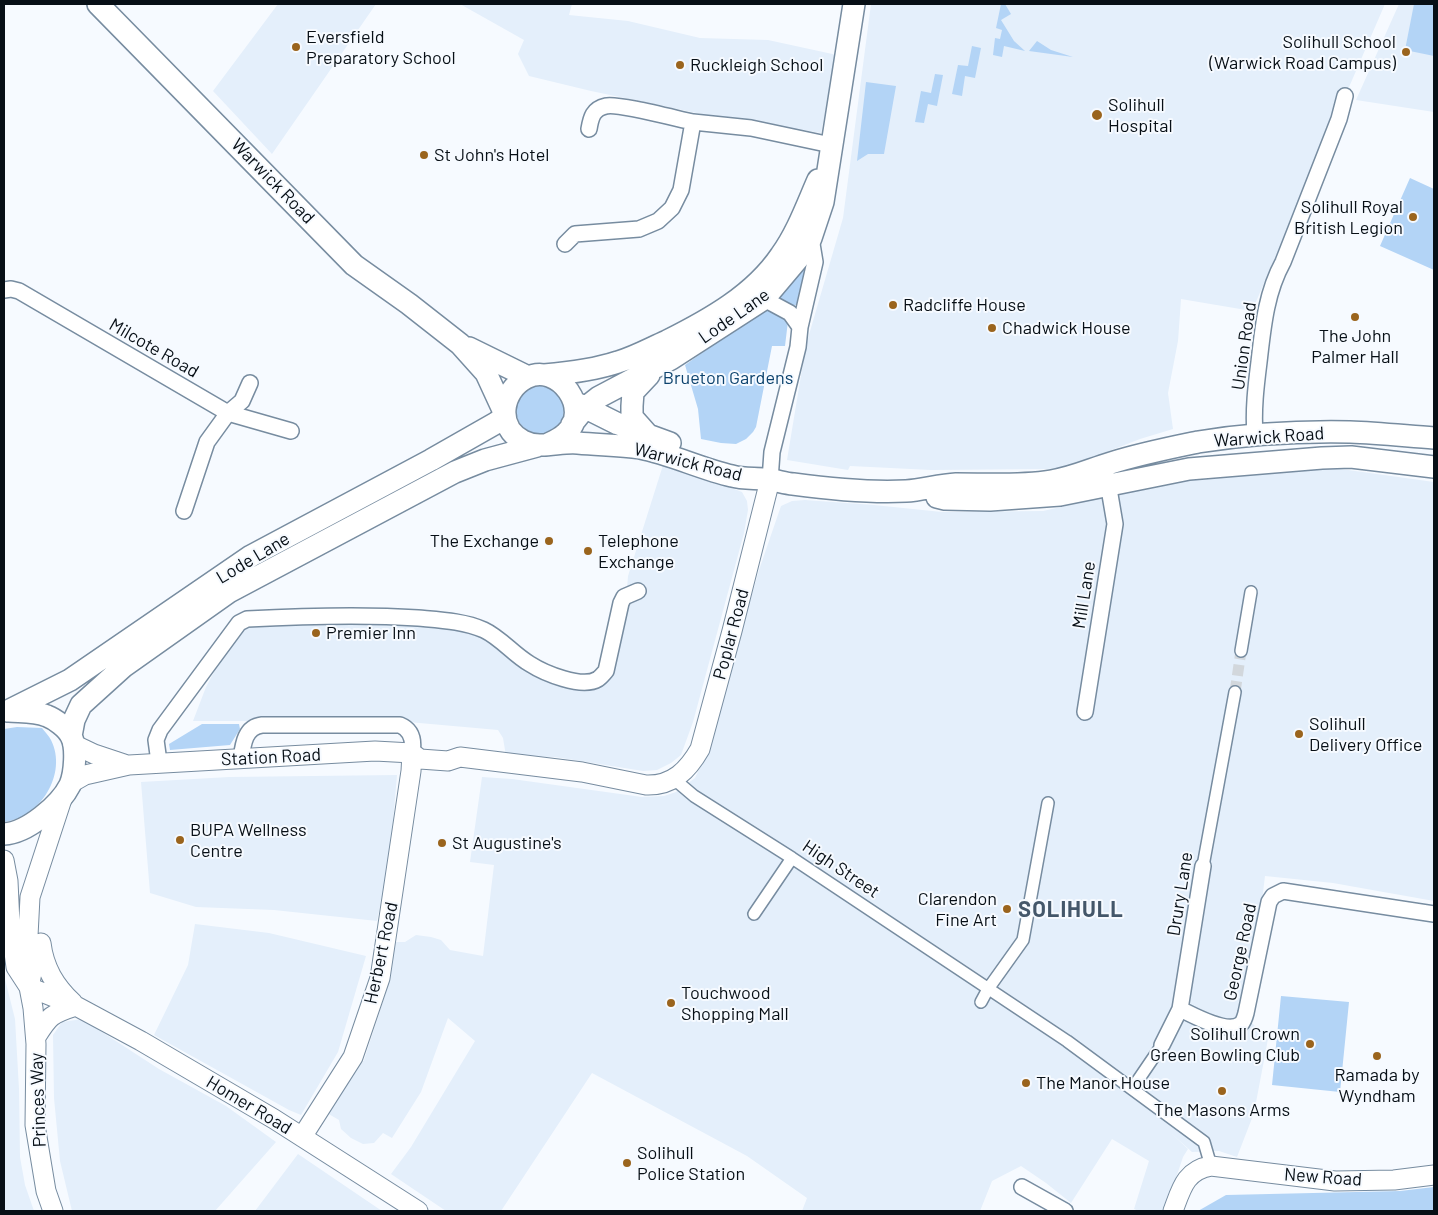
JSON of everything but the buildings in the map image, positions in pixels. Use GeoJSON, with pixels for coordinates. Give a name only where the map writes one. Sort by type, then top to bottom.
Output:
{"type":"FeatureCollection","features":[{"type":"Feature","properties":{"kind":"main road","name":"Warwick Road"},"geometry":{"type":"LineString","coordinates":[[98,4],[354,265],[409,304],[460,344],[486,373],[505,414]]}},
{"type":"Feature","properties":{"kind":"main road","name":"Lode Lane"},"geometry":{"type":"LineString","coordinates":[[580,405],[671,359],[732,321],[764,299],[792,268],[811,238],[823,202],[854,4]]}},
{"type":"Feature","properties":{"kind":"main road","name":"Lode Lane"},"geometry":{"type":"LineString","coordinates":[[535,376],[565,374],[600,368],[620,362],[697,326],[749,291],[786,248],[831,150]]}},
{"type":"Feature","properties":{"kind":"main road","name":"Warwick Road"},"geometry":{"type":"LineString","coordinates":[[460,344],[535,376]]}},
{"type":"Feature","properties":{"kind":"main road"},"geometry":{"type":"LineString","coordinates":[[648,435],[632,417],[632,396],[633,392],[642,382],[662,363]]}},
{"type":"Feature","properties":{"kind":"main road"},"geometry":{"type":"LineString","coordinates":[[535,376],[552,377],[561,382],[580,405],[575,412],[567,433],[541,445],[519,439],[511,431],[505,414],[508,394],[514,386],[535,376]]}},
{"type":"Feature","properties":{"kind":"main road","name":"Warwick Road"},"geometry":{"type":"LineString","coordinates":[[580,405],[618,424],[743,467],[770,480]]}},
{"type":"Feature","properties":{"kind":"main road","name":"Lode Lane"},"geometry":{"type":"LineString","coordinates":[[6,712],[70,680],[251,556],[431,460],[496,423],[505,414]]}},
{"type":"Feature","properties":{"kind":"main road","name":"Warwick Road"},"geometry":{"type":"LineString","coordinates":[[541,445],[570,442],[641,448],[733,477],[838,489],[910,490],[952,484],[1018,485],[1053,481],[1082,474],[1107,475],[1189,469],[1255,449],[1361,433],[1434,438]]}},
{"type":"Feature","properties":{"kind":"main road"},"geometry":{"type":"LineString","coordinates":[[1351,458],[1361,433],[1404,447],[1434,451]]}},
{"type":"Feature","properties":{"kind":"main road","name":"Warwick Road"},"geometry":{"type":"LineString","coordinates":[[1107,475],[1131,457],[1199,442],[1322,458],[1351,458],[1434,467]]}},
{"type":"Feature","properties":{"kind":"main road","name":"Lode Lane"},"geometry":{"type":"LineString","coordinates":[[67,790],[74,769],[75,754],[72,740],[74,720],[81,705],[123,667],[229,592],[455,472],[485,460],[541,445]]}},
{"type":"Feature","properties":{"kind":"main road"},"geometry":{"type":"LineString","coordinates":[[6,712],[37,713],[49,716],[64,728],[72,740]]}},
{"type":"Feature","properties":{"kind":"main road"},"geometry":{"type":"LineString","coordinates":[[4,834],[9,834],[26,827],[42,816],[67,790]]}},
{"type":"Feature","properties":{"kind":"street","name":"Union Road"},"geometry":{"type":"LineString","coordinates":[[1255,449],[1254,412],[1265,312],[1277,273],[1339,119],[1345,96]]}},
{"type":"Feature","properties":{"kind":"street"},"geometry":{"type":"LineString","coordinates":[[589,128],[590,118],[594,112],[609,105],[693,122],[751,128],[831,150]]}},
{"type":"Feature","properties":{"kind":"street"},"geometry":{"type":"LineString","coordinates":[[565,244],[575,234],[639,229],[658,221],[672,208],[681,190],[693,122]]}},
{"type":"Feature","properties":{"kind":"street"},"geometry":{"type":"LineString","coordinates":[[770,480],[772,452],[798,347],[800,328],[815,262],[811,238]]}},
{"type":"Feature","properties":{"kind":"street","name":"Milcote Road"},"geometry":{"type":"LineString","coordinates":[[4,290],[11,288],[19,291],[228,412],[291,431]]}},
{"type":"Feature","properties":{"kind":"street"},"geometry":{"type":"LineString","coordinates":[[764,299],[790,313],[800,328]]}},
{"type":"Feature","properties":{"kind":"street"},"geometry":{"type":"LineString","coordinates":[[184,511],[207,442],[228,412],[242,401],[250,383]]}},
{"type":"Feature","properties":{"kind":"street","name":"Mill Lane"},"geometry":{"type":"LineString","coordinates":[[1085,712],[1115,524],[1107,475]]}},
{"type":"Feature","properties":{"kind":"street","name":"Poplar Road"},"geometry":{"type":"LineString","coordinates":[[674,780],[690,765],[700,749],[770,480]]}},
{"type":"Feature","properties":{"kind":"street"},"geometry":{"type":"LineString","coordinates":[[159,762],[156,740],[160,730],[239,623],[247,619],[314,615],[398,617],[452,621],[486,630],[530,664],[556,677],[575,681],[591,681],[598,679],[606,671],[624,597],[638,591]]}},
{"type":"Feature","properties":{"kind":"street"},"geometry":{"type":"LineString","coordinates":[[1241,651],[1251,592]]}},
{"type":"Feature","properties":{"kind":"street","name":"Drury Lane"},"geometry":{"type":"LineString","coordinates":[[1132,1089],[1162,1045],[1180,1008],[1203,866],[1235,692]]}},
{"type":"Feature","properties":{"kind":"street"},"geometry":{"type":"LineString","coordinates":[[241,759],[250,729],[262,724],[400,725],[405,728],[412,738],[412,753]]}},
{"type":"Feature","properties":{"kind":"street","name":"Station Road"},"geometry":{"type":"LineString","coordinates":[[72,740],[94,754],[129,765]]}},
{"type":"Feature","properties":{"kind":"street","name":"Station Road"},"geometry":{"type":"LineString","coordinates":[[67,790],[85,774],[129,765],[375,751],[412,753],[420,759],[448,761],[460,757],[582,772],[646,785],[663,784],[674,780]]}},
{"type":"Feature","properties":{"kind":"street","name":"Herbert Road"},"geometry":{"type":"LineString","coordinates":[[302,1137],[353,1057],[380,978],[409,788],[412,753]]}},
{"type":"Feature","properties":{"kind":"street","name":"High Street"},"geometry":{"type":"LineString","coordinates":[[674,780],[694,796],[792,858],[1067,1041],[1204,1142],[1211,1166]]}},
{"type":"Feature","properties":{"kind":"street","name":"Princes Way"},"geometry":{"type":"LineString","coordinates":[[53,1211],[46,1191],[35,1125],[36,1037],[29,987],[34,963],[28,936],[30,897],[67,790]]}},
{"type":"Feature","properties":{"kind":"street"},"geometry":{"type":"LineString","coordinates":[[981,1002],[1023,940],[1048,804]]}},
{"type":"Feature","properties":{"kind":"street"},"geometry":{"type":"LineString","coordinates":[[754,914],[792,858]]}},
{"type":"Feature","properties":{"kind":"street","name":"Princes Way"},"geometry":{"type":"LineString","coordinates":[[4,860],[8,881],[7,926],[16,967],[29,987]]}},
{"type":"Feature","properties":{"kind":"street"},"geometry":{"type":"LineString","coordinates":[[36,1037],[47,1019],[57,1012],[76,1006],[56,985],[49,974],[42,952],[39,919],[42,860]]}},
{"type":"Feature","properties":{"kind":"street","name":"George Road"},"geometry":{"type":"LineString","coordinates":[[1180,1008],[1211,1023],[1229,1028],[1242,1023],[1246,1013],[1269,902],[1272,896],[1283,891],[1434,914]]}},
{"type":"Feature","properties":{"kind":"street","name":"Homer Road"},"geometry":{"type":"LineString","coordinates":[[29,987],[76,1006],[163,1054],[302,1137],[418,1211]]}},
{"type":"Feature","properties":{"kind":"street"},"geometry":{"type":"LineString","coordinates":[[1173,1211],[1182,1187],[1194,1171],[1211,1166]]}},
{"type":"Feature","properties":{"kind":"street","name":"New Road"},"geometry":{"type":"LineString","coordinates":[[1211,1166],[1335,1181],[1394,1180],[1434,1175]]}},
{"type":"Feature","properties":{"kind":"street"},"geometry":{"type":"LineString","coordinates":[[1022,1187],[1066,1211]]}},
{"type":"Feature","properties":{"kind":"shaded area","name":"Eversfield Preparatory School"},"geometry":{"type":"Polygon","coordinates":[[[278,4],[376,4],[272,154],[213,91],[278,4]]]}},
{"type":"Feature","properties":{"kind":"shaded area","name":"Ruckleigh School"},"geometry":{"type":"Polygon","coordinates":[[[460,4],[572,4],[569,15],[628,21],[700,38],[768,40],[837,55],[821,133],[711,116],[529,76],[518,54],[524,40],[460,4]]]}},
{"type":"Feature","properties":{"kind":"shaded area","name":"Solihull Hospital"},"geometry":{"type":"Polygon","coordinates":[[[871,4],[1385,4],[1252,311],[1181,299],[1178,341],[1168,393],[1173,429],[1140,439],[1068,467],[1047,469],[931,470],[850,466],[848,470],[787,460],[806,345],[843,218],[871,4]]]}},
{"type":"Feature","properties":{"kind":"shaded area","name":"Solihull School (Warwick Road Campus)"},"geometry":{"type":"Polygon","coordinates":[[[1399,4],[1434,4],[1434,112],[1356,100],[1399,4]]]}},
{"type":"Feature","properties":{"kind":"shaded area"},"geometry":{"type":"Polygon","coordinates":[[[664,462],[742,492],[747,501],[748,510],[744,533],[693,722],[681,755],[671,763],[657,770],[643,771],[555,757],[506,756],[503,738],[498,730],[397,721],[193,721],[206,687],[224,653],[248,626],[253,624],[400,622],[471,632],[496,643],[548,681],[596,690],[608,674],[626,602],[628,576],[664,462]]]}},
{"type":"Feature","properties":{"kind":"shaded area"},"geometry":{"type":"Polygon","coordinates":[[[1334,468],[1434,482],[1434,901],[1333,883],[1265,876],[1262,901],[1238,1009],[1268,1039],[1254,1113],[1237,1157],[1219,1151],[1192,1152],[1171,1133],[1188,1149],[1183,1157],[1165,1211],[1139,1211],[1134,1209],[1149,1161],[1112,1139],[1071,1203],[1021,1166],[992,1181],[980,1211],[802,1211],[807,1198],[747,1156],[592,1073],[501,1211],[446,1211],[391,1174],[411,1147],[475,1041],[448,1018],[421,1092],[392,1138],[383,1133],[374,1143],[363,1144],[351,1138],[341,1129],[339,1120],[327,1113],[364,1060],[388,986],[393,942],[405,942],[416,935],[431,937],[441,940],[450,950],[483,956],[494,865],[470,862],[482,777],[512,779],[642,797],[664,796],[676,792],[695,778],[706,755],[759,570],[781,506],[792,501],[805,500],[942,512],[1043,511],[1172,481],[1243,472],[1334,468]]]}},
{"type":"Feature","properties":{"kind":"shaded area"},"geometry":{"type":"Polygon","coordinates":[[[397,775],[390,857],[377,921],[274,910],[196,907],[150,893],[141,782],[229,777],[397,775]]]}},
{"type":"Feature","properties":{"kind":"shaded area"},"geometry":{"type":"Polygon","coordinates":[[[195,924],[269,933],[366,956],[338,1052],[301,1115],[154,1035],[188,965],[195,924]]]}},
{"type":"Feature","properties":{"kind":"shaded area"},"geometry":{"type":"Polygon","coordinates":[[[4,978],[15,1019],[20,1157],[25,1185],[34,1211],[4,1211],[4,978]]]}},
{"type":"Feature","properties":{"kind":"shaded area"},"geometry":{"type":"Polygon","coordinates":[[[82,1019],[159,1069],[226,1106],[276,1142],[215,1211],[72,1211],[60,1161],[54,1098],[53,1035],[62,1022],[82,1019]]]}},
{"type":"Feature","properties":{"kind":"shaded area"},"geometry":{"type":"Polygon","coordinates":[[[298,1154],[382,1211],[255,1211],[298,1154]]]}},
{"type":"Feature","properties":{"kind":"green space"},"geometry":{"type":"Polygon","coordinates":[[[1001,4],[1005,4],[1011,14],[1001,20],[1014,41],[1025,51],[1004,46],[1002,57],[993,55],[995,38],[1000,39],[1002,30],[996,28],[1001,4]]]}},
{"type":"Feature","properties":{"kind":"green space"},"geometry":{"type":"Polygon","coordinates":[[[1414,4],[1434,4],[1434,56],[1405,50],[1414,4]]]}},
{"type":"Feature","properties":{"kind":"green space"},"geometry":{"type":"Polygon","coordinates":[[[1037,41],[1051,50],[1073,57],[1029,51],[1037,41]]]}},
{"type":"Feature","properties":{"kind":"green space"},"geometry":{"type":"Polygon","coordinates":[[[972,46],[981,48],[975,78],[965,76],[962,96],[952,94],[958,65],[968,66],[972,46]]]}},
{"type":"Feature","properties":{"kind":"green space"},"geometry":{"type":"Polygon","coordinates":[[[935,74],[943,75],[937,106],[928,104],[924,123],[915,122],[921,91],[931,93],[935,74]]]}},
{"type":"Feature","properties":{"kind":"green space"},"geometry":{"type":"Polygon","coordinates":[[[866,82],[896,86],[884,154],[868,154],[857,161],[866,82]]]}},
{"type":"Feature","properties":{"kind":"green space","name":"Solihull Royal British Legion"},"geometry":{"type":"Polygon","coordinates":[[[1410,178],[1434,189],[1434,270],[1380,246],[1410,178]]]}},
{"type":"Feature","properties":{"kind":"green space"},"geometry":{"type":"Polygon","coordinates":[[[809,257],[797,305],[789,305],[774,295],[809,257]]]}},
{"type":"Feature","properties":{"kind":"green space","name":"Brueton Gardens"},"geometry":{"type":"Polygon","coordinates":[[[772,309],[788,321],[785,346],[772,346],[756,427],[746,439],[736,444],[701,439],[698,409],[685,365],[762,310],[772,309]]]}},
{"type":"Feature","properties":{"kind":"green space"},"geometry":{"type":"Polygon","coordinates":[[[535,386],[545,386],[554,390],[560,396],[563,401],[563,419],[554,430],[545,434],[535,434],[526,430],[520,424],[516,415],[516,405],[520,396],[526,390],[535,386]]]}},
{"type":"Feature","properties":{"kind":"green space"},"geometry":{"type":"Polygon","coordinates":[[[202,724],[239,724],[240,729],[230,745],[170,750],[169,744],[202,724]]]}},
{"type":"Feature","properties":{"kind":"green space"},"geometry":{"type":"Polygon","coordinates":[[[17,727],[42,728],[51,740],[55,753],[56,767],[53,780],[39,803],[17,819],[4,822],[4,729],[17,727]]]}},
{"type":"Feature","properties":{"kind":"green space","name":"Solihull Crown Green Bowling Club"},"geometry":{"type":"Polygon","coordinates":[[[1281,996],[1349,1002],[1340,1092],[1272,1085],[1281,996]]]}},
{"type":"Feature","properties":{"kind":"green space"},"geometry":{"type":"Polygon","coordinates":[[[1434,1187],[1434,1211],[1198,1211],[1226,1195],[1400,1191],[1434,1187]]]}},
{"type":"Feature","properties":{"kind":"tunnel"},"geometry":{"type":"LineString","coordinates":[[1235,692],[1241,651]]}},
{"type":"Feature","properties":{"kind":"place","name":"Eversfield Preparatory School"},"geometry":{"type":"Point","coordinates":[296,47]}},
{"type":"Feature","properties":{"kind":"place","name":"Solihull School (Warwick Road Campus)"},"geometry":{"type":"Point","coordinates":[1406,52]}},
{"type":"Feature","properties":{"kind":"place","name":"Ruckleigh School"},"geometry":{"type":"Point","coordinates":[680,65]}},
{"type":"Feature","properties":{"kind":"place","name":"Solihull Hospital"},"geometry":{"type":"Point","coordinates":[1097,115]}},
{"type":"Feature","properties":{"kind":"place","name":"St John's Hotel"},"geometry":{"type":"Point","coordinates":[424,155]}},
{"type":"Feature","properties":{"kind":"place","name":"Solihull Royal British Legion"},"geometry":{"type":"Point","coordinates":[1413,217]}},
{"type":"Feature","properties":{"kind":"place","name":"Radcliffe House"},"geometry":{"type":"Point","coordinates":[893,305]}},
{"type":"Feature","properties":{"kind":"place","name":"The John Palmer Hall"},"geometry":{"type":"Point","coordinates":[1355,317]}},
{"type":"Feature","properties":{"kind":"place","name":"Chadwick House"},"geometry":{"type":"Point","coordinates":[992,328]}},
{"type":"Feature","properties":{"kind":"place","name":"The Exchange"},"geometry":{"type":"Point","coordinates":[549,541]}},
{"type":"Feature","properties":{"kind":"place","name":"Telephone Exchange"},"geometry":{"type":"Point","coordinates":[588,551]}},
{"type":"Feature","properties":{"kind":"place","name":"Premier Inn"},"geometry":{"type":"Point","coordinates":[316,633]}},
{"type":"Feature","properties":{"kind":"place","name":"Solihull Delivery Office"},"geometry":{"type":"Point","coordinates":[1299,734]}},
{"type":"Feature","properties":{"kind":"place","name":"BUPA Wellness Centre"},"geometry":{"type":"Point","coordinates":[180,840]}},
{"type":"Feature","properties":{"kind":"place","name":"St Augustine's"},"geometry":{"type":"Point","coordinates":[442,843]}},
{"type":"Feature","properties":{"kind":"place","name":"Clarendon Fine Art"},"geometry":{"type":"Point","coordinates":[1007,909]}},
{"type":"Feature","properties":{"kind":"place","name":"Touchwood Shopping Mall"},"geometry":{"type":"Point","coordinates":[671,1003]}},
{"type":"Feature","properties":{"kind":"place","name":"Solihull Crown Green Bowling Club"},"geometry":{"type":"Point","coordinates":[1310,1044]}},
{"type":"Feature","properties":{"kind":"place","name":"Ramada by Wyndham"},"geometry":{"type":"Point","coordinates":[1377,1056]}},
{"type":"Feature","properties":{"kind":"place","name":"The Manor House"},"geometry":{"type":"Point","coordinates":[1026,1083]}},
{"type":"Feature","properties":{"kind":"place","name":"The Masons Arms"},"geometry":{"type":"Point","coordinates":[1222,1091]}},
{"type":"Feature","properties":{"kind":"place","name":"Solihull Police Station"},"geometry":{"type":"Point","coordinates":[627,1163]}},
{"type":"Feature","properties":{"kind":"district","name":"SOLIHULL"},"geometry":{"type":"Point","coordinates":[1071,910]}}]}
